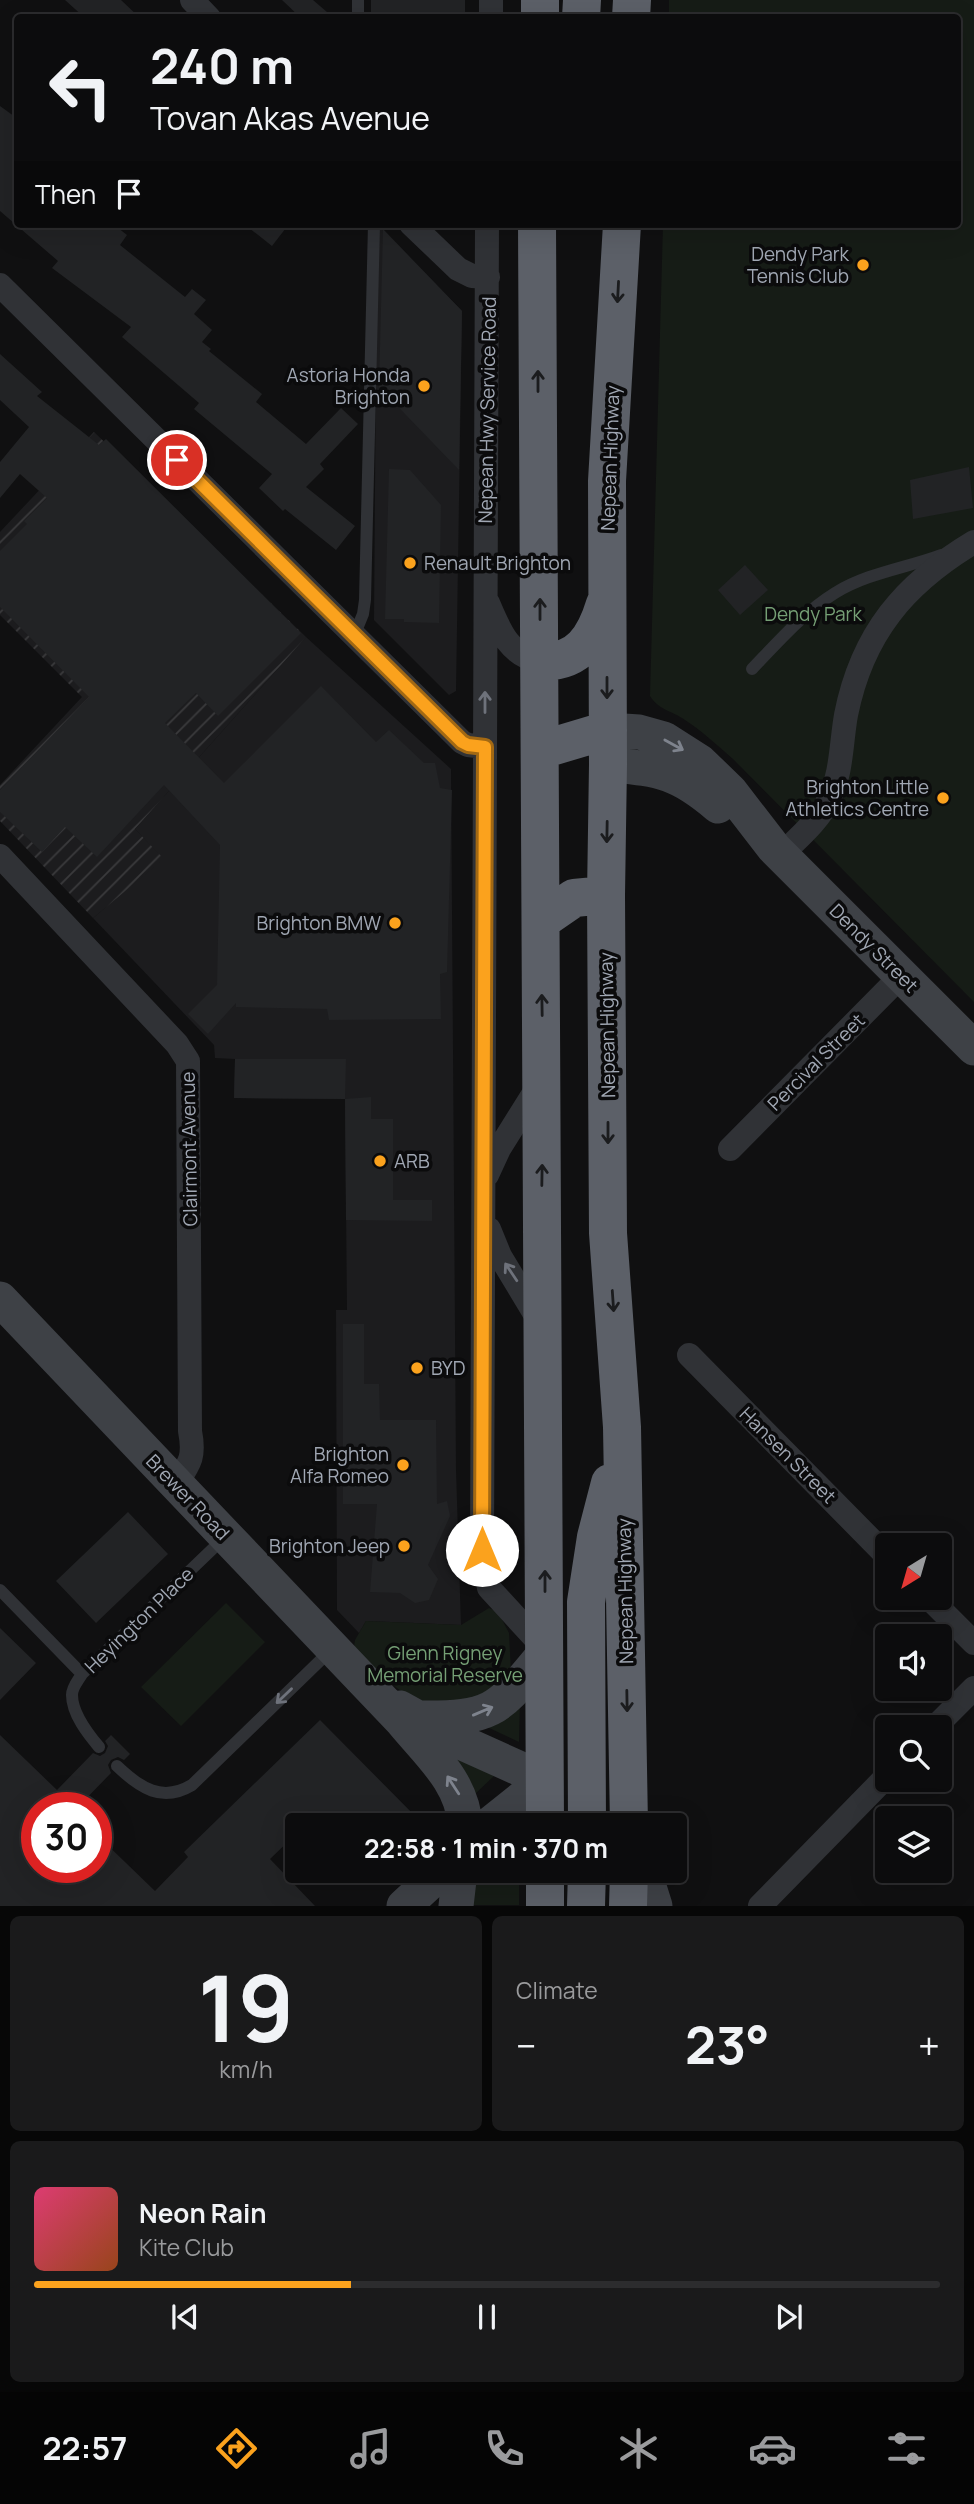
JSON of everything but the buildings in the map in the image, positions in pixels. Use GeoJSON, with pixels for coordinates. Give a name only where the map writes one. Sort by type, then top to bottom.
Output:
{"type":"FeatureCollection","features":[{"type":"Feature","properties":{"kind":"highway"},"geometry":{"type":"LineString","coordinates":[[537,228],[545,1813]]}},
{"type":"Feature","properties":{"kind":"highway","name":"Nepean Highway"},"geometry":{"type":"LineString","coordinates":[[622,228],[607,481],[606,895],[608,1233],[622,1437],[629,1813]]}},
{"type":"Feature","properties":{"kind":"highway"},"geometry":{"type":"LineString","coordinates":[[540,661],[562,660],[582,648],[598,625],[608,596]]}},
{"type":"Feature","properties":{"kind":"highway"},"geometry":{"type":"LineString","coordinates":[[541,750],[608,747]]}},
{"type":"Feature","properties":{"kind":"highway"},"geometry":{"type":"LineString","coordinates":[[542,920],[574,898],[606,895]]}},
{"type":"Feature","properties":{"kind":"highway"},"geometry":{"type":"LineString","coordinates":[[587,1813],[586,1619],[590,1575],[599,1522],[622,1437]]}},
{"type":"Feature","properties":{"kind":"highway"},"geometry":{"type":"LineString","coordinates":[[545,1651],[586,1651]]}},
{"type":"Feature","properties":{"kind":"highway"},"geometry":{"type":"LineString","coordinates":[[545,1780],[587,1813]]}},
{"type":"Feature","properties":{"kind":"highway"},"geometry":{"type":"LineString","coordinates":[[545,1883],[545,1906]]}},
{"type":"Feature","properties":{"kind":"highway"},"geometry":{"type":"LineString","coordinates":[[586,1906],[587,1883]]}},
{"type":"Feature","properties":{"kind":"highway"},"geometry":{"type":"LineString","coordinates":[[628,1906],[629,1883]]}},
{"type":"Feature","properties":{"kind":"street"},"geometry":{"type":"LineString","coordinates":[[192,0],[205,14]]}},
{"type":"Feature","properties":{"kind":"street"},"geometry":{"type":"LineString","coordinates":[[415,228],[458,269],[472,276],[488,277]]}},
{"type":"Feature","properties":{"kind":"street","name":"Nepean Hwy Service Road"},"geometry":{"type":"LineString","coordinates":[[491,230],[488,277],[485,596],[482,1530],[485,1574],[492,1592],[545,1651]]}},
{"type":"Feature","properties":{"kind":"street"},"geometry":{"type":"LineString","coordinates":[[0,285],[462,742],[485,747]]}},
{"type":"Feature","properties":{"kind":"street"},"geometry":{"type":"LineString","coordinates":[[778,852],[814,822],[828,801],[835,785],[852,687],[872,639],[887,615],[926,574],[969,545]]}},
{"type":"Feature","properties":{"kind":"street","name":"Nepean Hwy Service Road"},"geometry":{"type":"LineString","coordinates":[[485,596],[507,641],[525,658],[540,661]]}},
{"type":"Feature","properties":{"kind":"street","name":"Dendy Street"},"geometry":{"type":"LineString","coordinates":[[608,747],[633,731],[674,744],[694,757],[730,791],[778,852],[974,1048]]}},
{"type":"Feature","properties":{"kind":"street","name":"Clairmont Avenue"},"geometry":{"type":"LineString","coordinates":[[0,856],[177,1044],[187,1061],[190,1431],[167,1475]]}},
{"type":"Feature","properties":{"kind":"street","name":"Percival Street"},"geometry":{"type":"LineString","coordinates":[[730,1149],[902,975]]}},
{"type":"Feature","properties":{"kind":"street","name":"Nepean Hwy Service Road"},"geometry":{"type":"LineString","coordinates":[[542,1079],[499,1149],[488,1173],[484,1201],[500,1256],[544,1329]]}},
{"type":"Feature","properties":{"kind":"street","name":"Brewer Road"},"geometry":{"type":"LineString","coordinates":[[0,1299],[377,1694],[456,1788],[464,1813]]}},
{"type":"Feature","properties":{"kind":"street","name":"Hansen Street"},"geometry":{"type":"LineString","coordinates":[[688,1355],[875,1544]]}},
{"type":"Feature","properties":{"kind":"street"},"geometry":{"type":"LineString","coordinates":[[941,1610],[974,1643]]}},
{"type":"Feature","properties":{"kind":"street"},"geometry":{"type":"LineString","coordinates":[[416,1718],[460,1718],[485,1712],[509,1696],[545,1651]]}},
{"type":"Feature","properties":{"kind":"street"},"geometry":{"type":"LineString","coordinates":[[947,1715],[974,1688]]}},
{"type":"Feature","properties":{"kind":"street","name":"Brewer Road"},"geometry":{"type":"LineString","coordinates":[[377,1694],[465,1744],[545,1780]]}},
{"type":"Feature","properties":{"kind":"street"},"geometry":{"type":"LineString","coordinates":[[504,1813],[545,1780]]}},
{"type":"Feature","properties":{"kind":"street"},"geometry":{"type":"LineString","coordinates":[[760,1906],[875,1788]]}},
{"type":"Feature","properties":{"kind":"street"},"geometry":{"type":"LineString","coordinates":[[404,1906],[429,1883]]}},
{"type":"Feature","properties":{"kind":"street"},"geometry":{"type":"LineString","coordinates":[[456,1906],[459,1883]]}},
{"type":"Feature","properties":{"kind":"street"},"geometry":{"type":"LineString","coordinates":[[648,1883],[655,1906]]}},
{"type":"Feature","properties":{"kind":"lane"},"geometry":{"type":"LineString","coordinates":[[354,636],[363,614],[365,600],[374,228]]}},
{"type":"Feature","properties":{"kind":"lane"},"geometry":{"type":"LineString","coordinates":[[752,669],[787,634],[835,593],[869,577],[969,545]]}},
{"type":"Feature","properties":{"kind":"lane","name":"Heyington Place"},"geometry":{"type":"LineString","coordinates":[[99,1747],[88,1734],[72,1698],[75,1684],[82,1674],[226,1537]]}},
{"type":"Feature","properties":{"kind":"lane"},"geometry":{"type":"LineString","coordinates":[[0,1590],[82,1674]]}},
{"type":"Feature","properties":{"kind":"lane"},"geometry":{"type":"LineString","coordinates":[[117,1766],[142,1788],[170,1794],[185,1789],[333,1648]]}},
{"type":"Feature","properties":{"kind":"shaded area"},"geometry":{"type":"Polygon","coordinates":[[[377,228],[381,228],[462,311],[456,691],[449,695],[374,620],[377,228]]]}},
{"type":"Feature","properties":{"kind":"shaded area"},"geometry":{"type":"Polygon","coordinates":[[[94,432],[306,637],[135,829],[164,859],[93,918],[0,821],[0,785],[82,697],[0,615],[0,532],[94,432]]]}},
{"type":"Feature","properties":{"kind":"shaded area"},"geometry":{"type":"Polygon","coordinates":[[[306,637],[451,769],[456,1470],[461,1625],[366,1621],[359,1633],[337,1610],[336,1310],[347,1310],[345,1099],[234,1098],[235,1059],[215,1058],[214,1045],[93,918],[163,859],[135,829],[306,637]]]}},
{"type":"Feature","properties":{"kind":"green space","name":"Dendy Park"},"geometry":{"type":"Polygon","coordinates":[[[669,0],[974,0],[974,1002],[733,759],[697,729],[662,708],[650,696],[663,228],[961,228],[961,14],[669,14],[669,0]]]}},
{"type":"Feature","properties":{"kind":"green space"},"geometry":{"type":"Polygon","coordinates":[[[226,1603],[265,1642],[181,1726],[141,1687],[226,1603]]]}},
{"type":"Feature","properties":{"kind":"green space","name":"Glenn Rigney Memorial Reserve"},"geometry":{"type":"Polygon","coordinates":[[[489,1608],[498,1612],[509,1633],[511,1672],[495,1694],[440,1705],[415,1699],[392,1684],[354,1647],[366,1621],[461,1625],[489,1608]]]}},
{"type":"Feature","properties":{"kind":"green space"},"geometry":{"type":"Polygon","coordinates":[[[520,1699],[519,1742],[485,1726],[520,1699]]]}},
{"type":"Feature","properties":{"kind":"green space"},"geometry":{"type":"Polygon","coordinates":[[[442,1746],[494,1776],[475,1794],[442,1746]]]}},
{"type":"Feature","properties":{"kind":"green space"},"geometry":{"type":"Polygon","coordinates":[[[476,1883],[519,1883],[519,1905],[471,1905],[476,1883]]]}},
{"type":"Feature","properties":{"kind":"place","name":"Dendy Park Tennis Club"},"geometry":{"type":"Point","coordinates":[863,265]}},
{"type":"Feature","properties":{"kind":"place","name":"Astoria Honda Brighton"},"geometry":{"type":"Point","coordinates":[424,386]}},
{"type":"Feature","properties":{"kind":"place","name":"Renault Brighton"},"geometry":{"type":"Point","coordinates":[410,563]}},
{"type":"Feature","properties":{"kind":"place","name":"Brighton Little Athletics Centre"},"geometry":{"type":"Point","coordinates":[943,798]}},
{"type":"Feature","properties":{"kind":"place","name":"Brighton BMW"},"geometry":{"type":"Point","coordinates":[395,923]}},
{"type":"Feature","properties":{"kind":"place","name":"ARB"},"geometry":{"type":"Point","coordinates":[380,1161]}},
{"type":"Feature","properties":{"kind":"place","name":"BYD"},"geometry":{"type":"Point","coordinates":[417,1368]}},
{"type":"Feature","properties":{"kind":"place","name":"Brighton Alfa Romeo"},"geometry":{"type":"Point","coordinates":[403,1465]}},
{"type":"Feature","properties":{"kind":"place","name":"Brighton Jeep"},"geometry":{"type":"Point","coordinates":[404,1546]}},
{"type":"Feature","properties":{"kind":"route"},"geometry":{"type":"LineString","coordinates":[[177,460],[462,742],[485,747],[482,1550]]}}]}
